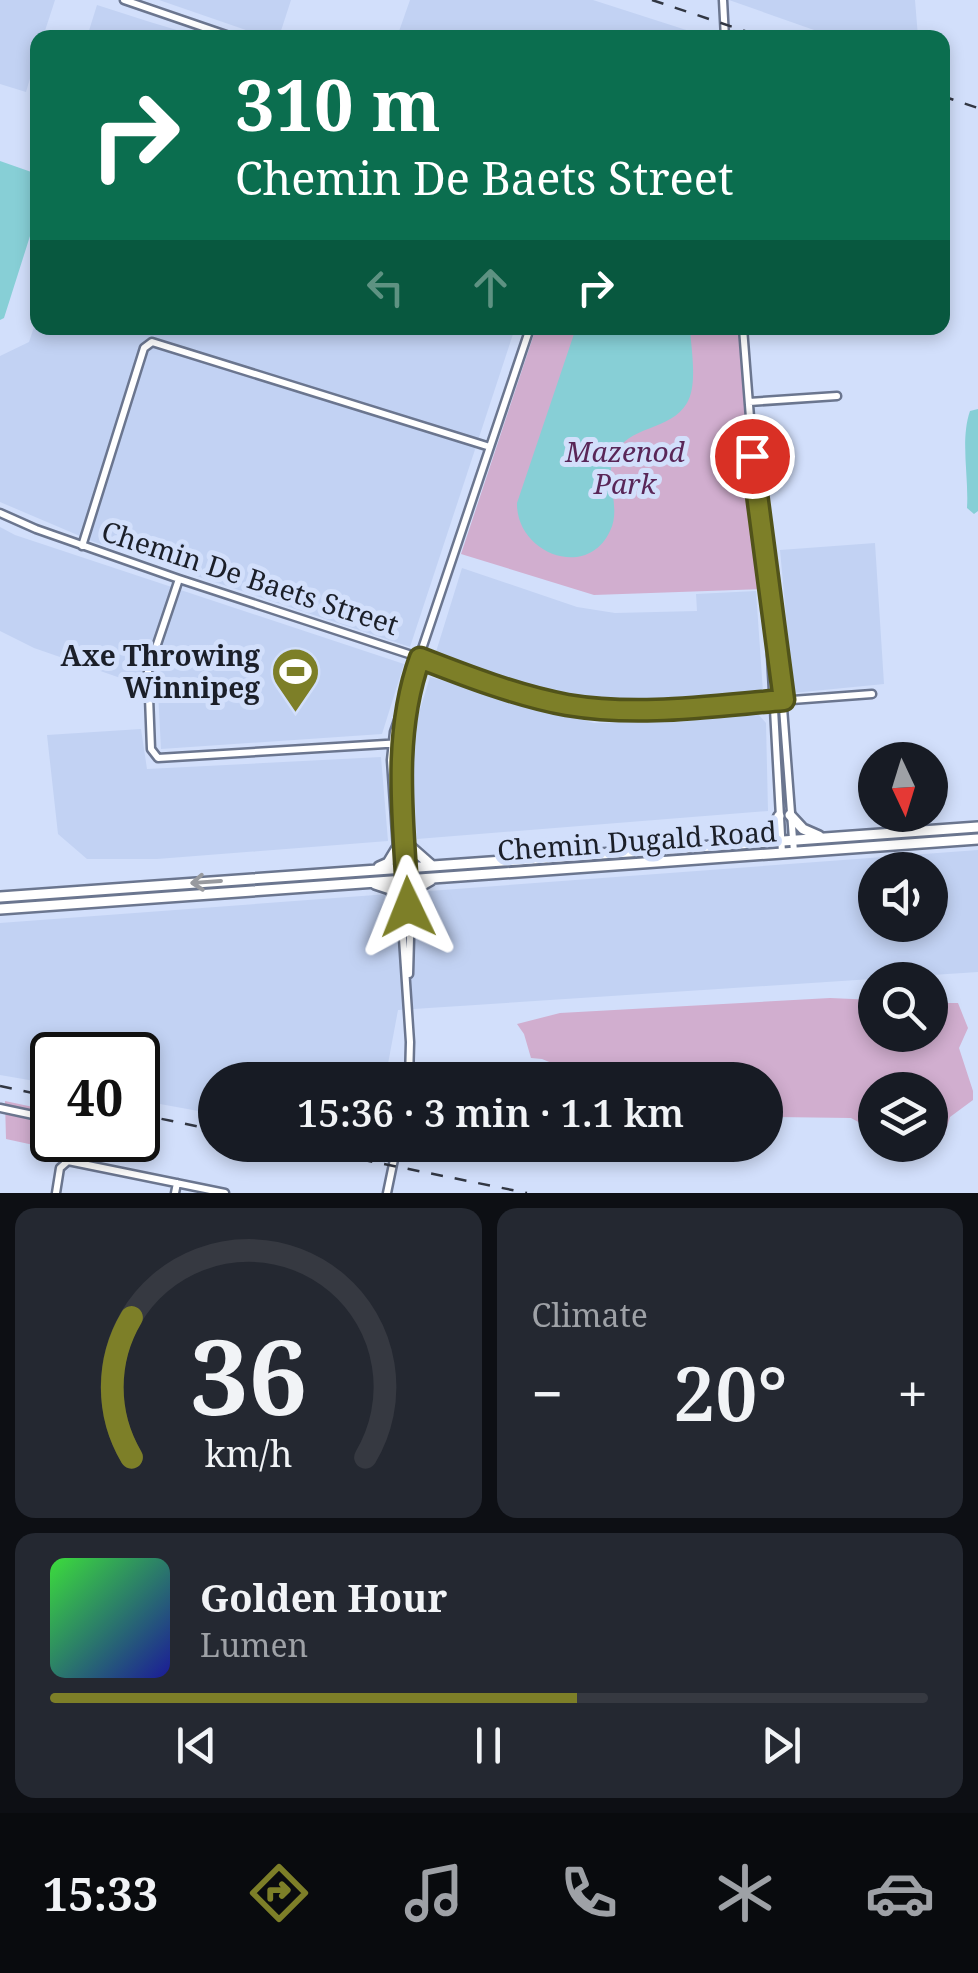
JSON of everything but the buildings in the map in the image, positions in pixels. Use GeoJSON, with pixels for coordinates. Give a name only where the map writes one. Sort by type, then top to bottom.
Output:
{"type":"FeatureCollection","features":[{"type":"Feature","properties":{"kind":"main road"},"geometry":{"type":"LineString","coordinates":[[756,844],[784,816],[803,829],[832,838]]}},
{"type":"Feature","properties":{"kind":"main road","name":"Chemin Dugald Road"},"geometry":{"type":"LineString","coordinates":[[0,897],[373,870],[437,878],[781,847],[793,840],[978,827]]}},
{"type":"Feature","properties":{"kind":"main road","name":"Chemin Dugald Road"},"geometry":{"type":"LineString","coordinates":[[0,909],[367,882],[433,866],[756,844],[794,852],[978,839]]}},
{"type":"Feature","properties":{"kind":"main road"},"geometry":{"type":"LineString","coordinates":[[373,870],[388,863],[401,845],[433,866]]}},
{"type":"Feature","properties":{"kind":"main road"},"geometry":{"type":"LineString","coordinates":[[367,882],[390,890],[405,907],[417,888],[437,878]]}},
{"type":"Feature","properties":{"kind":"street"},"geometry":{"type":"LineString","coordinates":[[124,0],[212,30]]}},
{"type":"Feature","properties":{"kind":"street"},"geometry":{"type":"LineString","coordinates":[[723,0],[725,30]]}},
{"type":"Feature","properties":{"kind":"street"},"geometry":{"type":"LineString","coordinates":[[410,1062],[397,743],[412,682],[528,335]]}},
{"type":"Feature","properties":{"kind":"street"},"geometry":{"type":"LineString","coordinates":[[744,335],[774,626],[784,816],[781,847]]}},
{"type":"Feature","properties":{"kind":"street"},"geometry":{"type":"LineString","coordinates":[[82,546],[144,348],[152,342],[490,447]]}},
{"type":"Feature","properties":{"kind":"street"},"geometry":{"type":"LineString","coordinates":[[749,402],[837,396]]}},
{"type":"Feature","properties":{"kind":"street","name":"Chemin De Baets Street"},"geometry":{"type":"LineString","coordinates":[[0,513],[179,579],[565,704],[658,710],[872,694]]}},
{"type":"Feature","properties":{"kind":"street"},"geometry":{"type":"LineString","coordinates":[[179,579],[148,672],[151,749],[158,758],[397,743]]}},
{"type":"Feature","properties":{"kind":"street"},"geometry":{"type":"LineString","coordinates":[[784,816],[794,852]]}},
{"type":"Feature","properties":{"kind":"street"},"geometry":{"type":"LineString","coordinates":[[0,1108],[30,1114]]}},
{"type":"Feature","properties":{"kind":"street"},"geometry":{"type":"LineString","coordinates":[[56,1193],[60,1168],[66,1162],[226,1193]]}},
{"type":"Feature","properties":{"kind":"street"},"geometry":{"type":"LineString","coordinates":[[387,1193],[393,1162]]}},
{"type":"Feature","properties":{"kind":"street"},"geometry":{"type":"LineString","coordinates":[[175,1193],[177,1183]]}},
{"type":"Feature","properties":{"kind":"shaded area"},"geometry":{"type":"Polygon","coordinates":[[[0,0],[55,0],[45,30],[30,30],[30,79],[26,92],[0,84],[0,0]]]}},
{"type":"Feature","properties":{"kind":"shaded area"},"geometry":{"type":"Polygon","coordinates":[[[159,0],[291,0],[281,30],[246,30],[159,0]]]}},
{"type":"Feature","properties":{"kind":"shaded area"},"geometry":{"type":"Polygon","coordinates":[[[410,0],[593,0],[686,30],[399,30],[410,0]]]}},
{"type":"Feature","properties":{"kind":"shaded area"},"geometry":{"type":"Polygon","coordinates":[[[729,0],[915,0],[917,30],[814,30],[729,0]]]}},
{"type":"Feature","properties":{"kind":"shaded area"},"geometry":{"type":"Polygon","coordinates":[[[97,5],[177,30],[89,30],[97,5]]]}},
{"type":"Feature","properties":{"kind":"shaded area"},"geometry":{"type":"Polygon","coordinates":[[[0,161],[30,172],[30,236],[4,318],[0,320],[0,161]]]}},
{"type":"Feature","properties":{"kind":"shaded area"},"geometry":{"type":"Polygon","coordinates":[[[31,335],[513,335],[410,647],[94,542],[0,502],[0,356],[29,342],[31,335]]]}},
{"type":"Feature","properties":{"kind":"shaded area"},"geometry":{"type":"Polygon","coordinates":[[[574,335],[690,335],[693,376],[687,403],[671,419],[620,446],[611,465],[613,522],[599,546],[586,555],[570,557],[540,547],[520,521],[517,503],[574,335]]]}},
{"type":"Feature","properties":{"kind":"shaded area"},"geometry":{"type":"Polygon","coordinates":[[[978,409],[978,511],[974,514],[967,508],[966,434],[970,411],[978,409]]]}},
{"type":"Feature","properties":{"kind":"shaded area"},"geometry":{"type":"Polygon","coordinates":[[[0,527],[404,664],[382,734],[161,749],[158,691],[34,648],[0,631],[0,527]]]}},
{"type":"Feature","properties":{"kind":"shaded area"},"geometry":{"type":"Polygon","coordinates":[[[875,543],[884,684],[793,693],[780,550],[875,543]]]}},
{"type":"Feature","properties":{"kind":"shaded area"},"geometry":{"type":"Polygon","coordinates":[[[462,568],[577,607],[615,613],[697,611],[696,594],[756,591],[763,692],[751,699],[658,706],[596,703],[535,690],[435,655],[462,568]]]}},
{"type":"Feature","properties":{"kind":"shaded area"},"geometry":{"type":"Polygon","coordinates":[[[430,677],[594,723],[678,722],[758,714],[766,723],[768,811],[417,839],[411,739],[430,677]]]}},
{"type":"Feature","properties":{"kind":"shaded area"},"geometry":{"type":"Polygon","coordinates":[[[141,729],[147,769],[381,757],[388,841],[157,859],[87,859],[58,834],[47,735],[141,729]]]}},
{"type":"Feature","properties":{"kind":"shaded area"},"geometry":{"type":"Polygon","coordinates":[[[978,850],[978,972],[948,974],[948,962],[858,962],[858,980],[398,1010],[388,1062],[198,1062],[198,1111],[160,1104],[160,1032],[30,1032],[30,1080],[0,1075],[0,923],[858,859],[858,942],[948,942],[948,852],[978,850]]]}},
{"type":"Feature","properties":{"kind":"green space","name":"Mazenod Park"},"geometry":{"type":"Polygon","coordinates":[[[534,335],[743,335],[764,589],[594,595],[461,554],[534,335]]]}},
{"type":"Feature","properties":{"kind":"green space"},"geometry":{"type":"Polygon","coordinates":[[[858,999],[858,1052],[948,1052],[948,1003],[958,1003],[968,1028],[959,1048],[973,1100],[950,1117],[948,1123],[948,1072],[858,1072],[858,1122],[851,1118],[783,1117],[783,1062],[549,1062],[531,1058],[517,1024],[560,1013],[858,999]]]}},
{"type":"Feature","properties":{"kind":"green space"},"geometry":{"type":"Polygon","coordinates":[[[5,1101],[30,1106],[30,1144],[6,1139],[5,1101]]]}},
{"type":"Feature","properties":{"kind":"railway"},"geometry":{"type":"LineString","coordinates":[[652,0],[742,30]]}},
{"type":"Feature","properties":{"kind":"railway"},"geometry":{"type":"LineString","coordinates":[[950,99],[978,108]]}},
{"type":"Feature","properties":{"kind":"railway"},"geometry":{"type":"LineString","coordinates":[[0,1086],[30,1092]]}},
{"type":"Feature","properties":{"kind":"railway"},"geometry":{"type":"LineString","coordinates":[[160,1119],[198,1126]]}},
{"type":"Feature","properties":{"kind":"railway"},"geometry":{"type":"LineString","coordinates":[[374,1162],[527,1193]]}},
{"type":"Feature","properties":{"kind":"place","name":"Axe Throwing Winnipeg"},"geometry":{"type":"Point","coordinates":[295,714]}},
{"type":"Feature","properties":{"kind":"route"},"geometry":{"type":"LineString","coordinates":[[408,907],[401,751],[404,720],[420,658],[508,688],[578,706],[658,710],[784,700],[752,456]]}}]}
